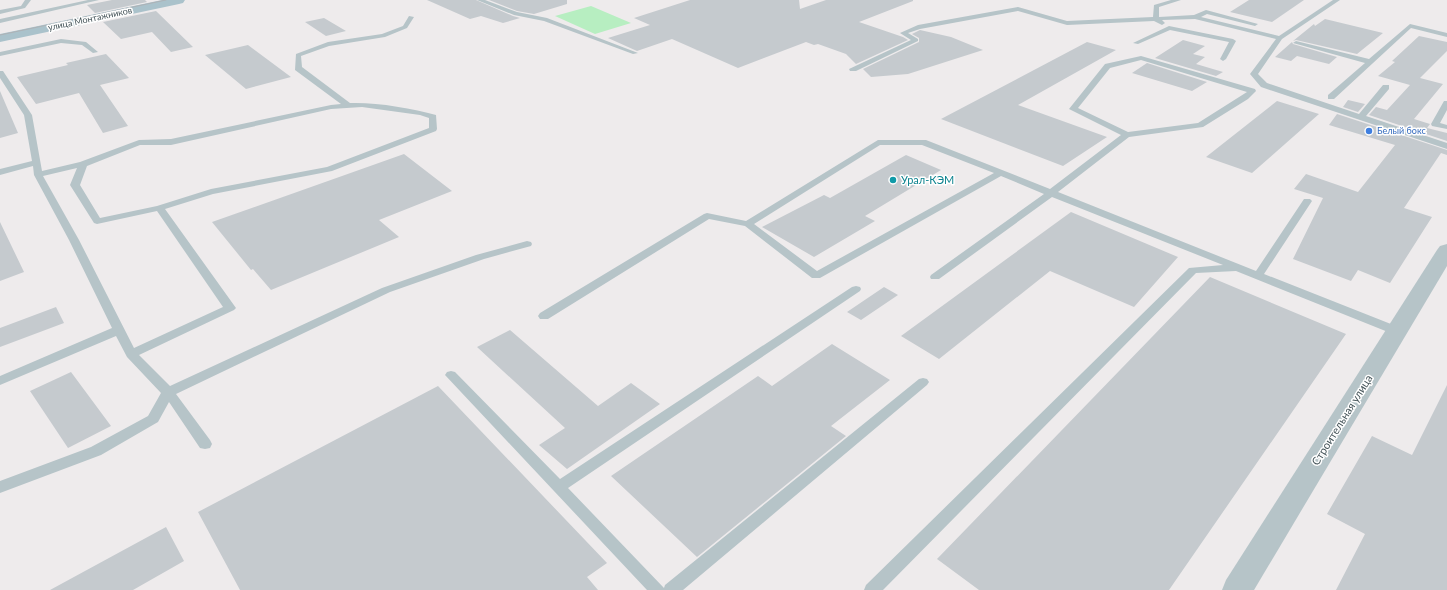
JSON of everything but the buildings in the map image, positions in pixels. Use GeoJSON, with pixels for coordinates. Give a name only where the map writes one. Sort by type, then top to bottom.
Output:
{"type":"FeatureCollection","features":[{"type":"Feature","properties":{"kind":"main road","name":"улица Монтажников"},"geometry":{"type":"LineString","coordinates":[[0,38],[179,0]]}},
{"type":"Feature","properties":{"kind":"street","name":"Строительная улица"},"geometry":{"type":"LineString","coordinates":[[1237,590],[1447,250]]}},
{"type":"Feature","properties":{"kind":"lane"},"geometry":{"type":"LineString","coordinates":[[0,12],[23,7],[28,0]]}},
{"type":"Feature","properties":{"kind":"lane"},"geometry":{"type":"LineString","coordinates":[[0,21],[96,0]]}},
{"type":"Feature","properties":{"kind":"lane"},"geometry":{"type":"LineString","coordinates":[[480,0],[516,14],[545,19],[635,53]]}},
{"type":"Feature","properties":{"kind":"lane"},"geometry":{"type":"LineString","coordinates":[[1156,19],[1156,6],[1178,0]]}},
{"type":"Feature","properties":{"kind":"lane"},"geometry":{"type":"LineString","coordinates":[[1337,0],[1280,38],[1254,74],[1264,85],[1447,146]]}},
{"type":"Feature","properties":{"kind":"lane"},"geometry":{"type":"LineString","coordinates":[[853,69],[916,40],[903,33],[913,29],[1018,9],[1067,23],[1195,17],[1280,38]]}},
{"type":"Feature","properties":{"kind":"lane"},"geometry":{"type":"LineString","coordinates":[[1195,17],[1206,12],[1255,24]]}},
{"type":"Feature","properties":{"kind":"lane"},"geometry":{"type":"LineString","coordinates":[[349,106],[298,68],[298,55],[328,44],[383,36],[404,27],[411,16]]}},
{"type":"Feature","properties":{"kind":"lane"},"geometry":{"type":"LineString","coordinates":[[1156,19],[1169,28],[1233,41],[1223,59]]}},
{"type":"Feature","properties":{"kind":"lane"},"geometry":{"type":"LineString","coordinates":[[1331,97],[1410,26],[1447,36]]}},
{"type":"Feature","properties":{"kind":"lane"},"geometry":{"type":"LineString","coordinates":[[1136,43],[1169,28]]}},
{"type":"Feature","properties":{"kind":"lane"},"geometry":{"type":"LineString","coordinates":[[0,54],[61,41],[84,43],[95,52]]}},
{"type":"Feature","properties":{"kind":"lane"},"geometry":{"type":"LineString","coordinates":[[1296,43],[1371,62]]}},
{"type":"Feature","properties":{"kind":"lane"},"geometry":{"type":"LineString","coordinates":[[935,277],[1051,193],[1127,134],[1200,125],[1252,91],[1141,58],[1108,66],[1073,109],[1127,134]]}},
{"type":"Feature","properties":{"kind":"lane"},"geometry":{"type":"LineString","coordinates":[[0,73],[28,116],[38,175],[74,240],[131,354],[168,392],[205,444]]}},
{"type":"Feature","properties":{"kind":"lane"},"geometry":{"type":"LineString","coordinates":[[1361,117],[1386,86]]}},
{"type":"Feature","properties":{"kind":"lane"},"geometry":{"type":"LineString","coordinates":[[1447,103],[1435,124],[1447,128]]}},
{"type":"Feature","properties":{"kind":"lane"},"geometry":{"type":"LineString","coordinates":[[38,175],[82,164],[139,143],[171,142],[331,107],[362,105],[421,113],[434,117],[433,129],[329,169],[212,192],[158,208],[97,221],[75,185],[82,164]]}},
{"type":"Feature","properties":{"kind":"lane"},"geometry":{"type":"LineString","coordinates":[[748,224],[878,143],[923,142],[1397,332]]}},
{"type":"Feature","properties":{"kind":"lane"},"geometry":{"type":"LineString","coordinates":[[0,172],[37,162]]}},
{"type":"Feature","properties":{"kind":"lane"},"geometry":{"type":"LineString","coordinates":[[544,316],[707,216],[748,224],[816,276],[1001,173]]}},
{"type":"Feature","properties":{"kind":"lane"},"geometry":{"type":"LineString","coordinates":[[1258,276],[1307,201]]}},
{"type":"Feature","properties":{"kind":"lane"},"geometry":{"type":"LineString","coordinates":[[131,354],[230,308],[158,208]]}},
{"type":"Feature","properties":{"kind":"lane"},"geometry":{"type":"LineString","coordinates":[[0,487],[96,451],[153,419],[168,392],[386,290],[480,258],[527,244]]}},
{"type":"Feature","properties":{"kind":"lane"},"geometry":{"type":"LineString","coordinates":[[872,590],[1193,270],[1238,268]]}},
{"type":"Feature","properties":{"kind":"lane"},"geometry":{"type":"LineString","coordinates":[[559,488],[856,289]]}},
{"type":"Feature","properties":{"kind":"lane"},"geometry":{"type":"LineString","coordinates":[[0,381],[119,330]]}},
{"type":"Feature","properties":{"kind":"lane"},"geometry":{"type":"LineString","coordinates":[[451,375],[657,590]]}},
{"type":"Feature","properties":{"kind":"lane"},"geometry":{"type":"LineString","coordinates":[[671,590],[923,382]]}},
{"type":"Feature","properties":{"kind":"green space"},"geometry":{"type":"Polygon","coordinates":[[[591,6],[631,23],[595,34],[555,16],[591,6]]]}},
{"type":"Feature","properties":{"kind":"tram line"},"geometry":{"type":"LineString","coordinates":[[0,35],[166,0]]}},
{"type":"Feature","properties":{"kind":"place","name":"Белый бокс"},"geometry":{"type":"Point","coordinates":[1369,131]}},
{"type":"Feature","properties":{"kind":"place","name":"Урал-КЭМ"},"geometry":{"type":"Point","coordinates":[893,180]}}]}
